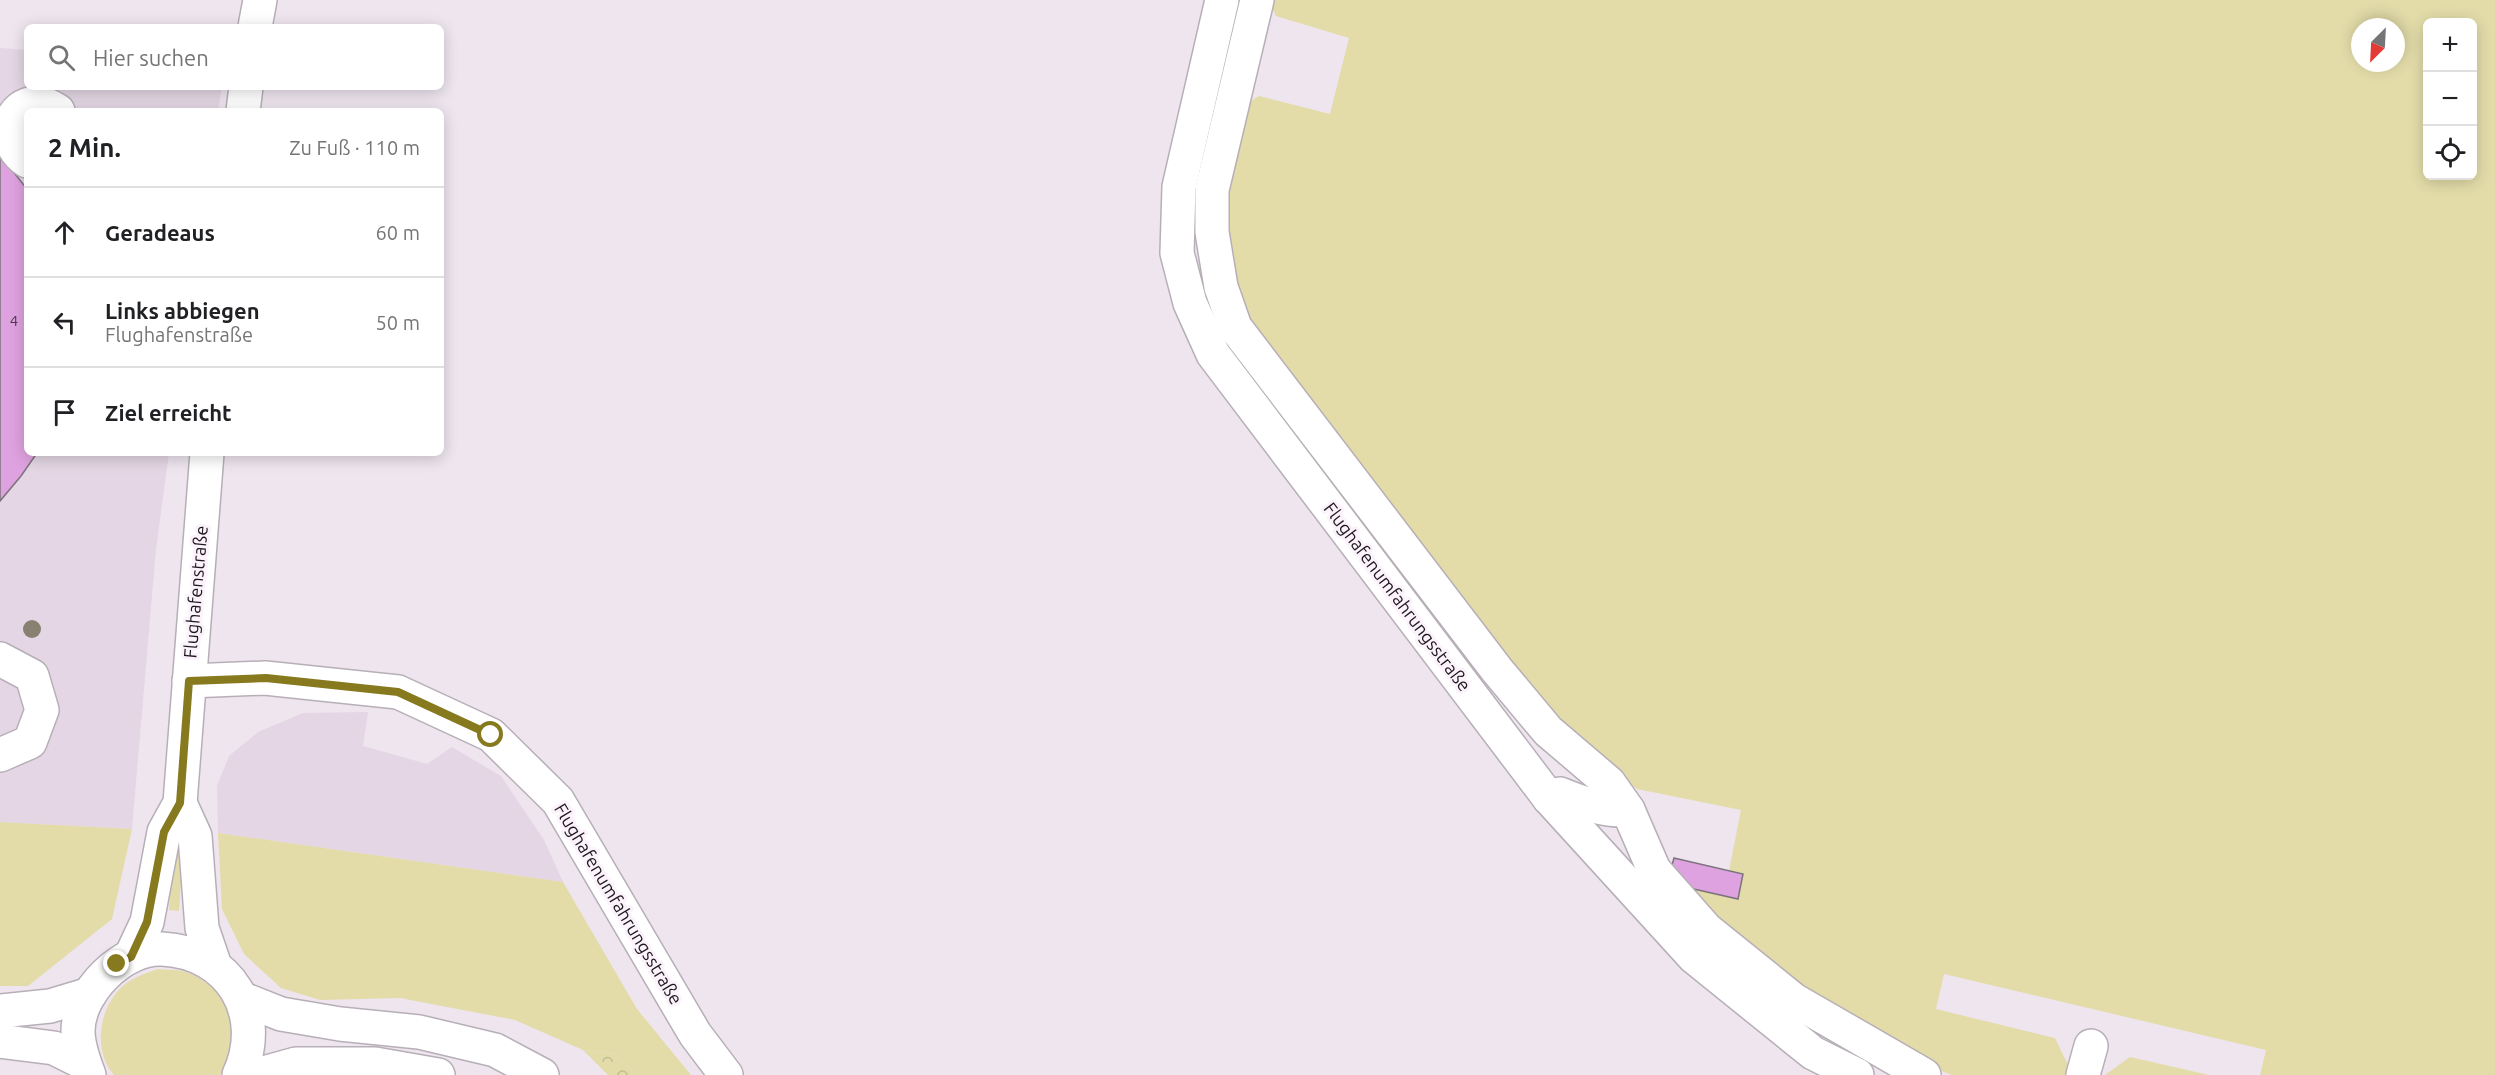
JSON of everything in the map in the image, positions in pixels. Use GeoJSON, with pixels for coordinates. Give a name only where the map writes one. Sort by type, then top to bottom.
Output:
{"type":"FeatureCollection","features":[{"type":"Feature","properties":{"kind":"main road"},"geometry":{"type":"LineString","coordinates":[[256,24],[260,0]]}},
{"type":"Feature","properties":{"kind":"main road","name":"Flughafenumfahrungsstraße"},"geometry":{"type":"LineString","coordinates":[[1222,0],[1179,187],[1177,253],[1190,303],[1213,354],[1549,798],[1694,957],[1813,1053],[1857,1075]]}},
{"type":"Feature","properties":{"kind":"main road"},"geometry":{"type":"LineString","coordinates":[[1257,0],[1212,190],[1212,232],[1221,287],[1235,327],[1497,670],[1548,731],[1609,783],[1628,810],[1654,870],[1706,929],[1794,1000],[1924,1075]]}},
{"type":"Feature","properties":{"kind":"main road"},"geometry":{"type":"LineString","coordinates":[[243,108],[246,90]]}},
{"type":"Feature","properties":{"kind":"main road"},"geometry":{"type":"LineString","coordinates":[[24,160],[15,155],[7,137],[5,116],[24,105],[42,103],[52,108]]}},
{"type":"Feature","properties":{"kind":"main road","name":"Flughafenstraße"},"geometry":{"type":"LineString","coordinates":[[131,957],[147,922],[164,832],[180,803],[207,456]]}},
{"type":"Feature","properties":{"kind":"main road"},"geometry":{"type":"LineString","coordinates":[[0,659],[32,676],[42,710],[30,742],[0,755]]}},
{"type":"Feature","properties":{"kind":"main road","name":"Flughafenumfahrungsstraße"},"geometry":{"type":"LineString","coordinates":[[189,681],[266,678],[398,692],[491,735],[558,801],[695,1034],[726,1075]]}},
{"type":"Feature","properties":{"kind":"main road"},"geometry":{"type":"LineString","coordinates":[[1549,798],[1560,794],[1588,805],[1628,810]]}},
{"type":"Feature","properties":{"kind":"main road","name":"Flughafenstraße"},"geometry":{"type":"LineString","coordinates":[[180,803],[195,836],[202,928],[215,966]]}},
{"type":"Feature","properties":{"kind":"main road","name":"Flughafenstraße"},"geometry":{"type":"LineString","coordinates":[[87,1069],[78,1031],[90,994],[98,981],[117,964],[131,957],[160,949],[191,954],[215,966],[243,999],[250,1034],[246,1059],[239,1075]]}},
{"type":"Feature","properties":{"kind":"main road"},"geometry":{"type":"LineString","coordinates":[[0,1011],[50,1006],[90,994]]}},
{"type":"Feature","properties":{"kind":"main road"},"geometry":{"type":"LineString","coordinates":[[243,999],[280,1014],[340,1024],[419,1032],[495,1050],[542,1075]]}},
{"type":"Feature","properties":{"kind":"main road"},"geometry":{"type":"LineString","coordinates":[[0,1041],[54,1048],[87,1069]]}},
{"type":"Feature","properties":{"kind":"main road"},"geometry":{"type":"LineString","coordinates":[[256,1075],[296,1064],[375,1064],[438,1075]]}},
{"type":"Feature","properties":{"kind":"shaded area"},"geometry":{"type":"Polygon","coordinates":[[[0,48],[24,50],[24,90],[222,90],[218,108],[24,108],[24,456],[169,456],[156,549],[132,829],[0,822],[0,48]]]}},
{"type":"Feature","properties":{"kind":"shaded area"},"geometry":{"type":"Polygon","coordinates":[[[368,712],[363,746],[427,764],[452,747],[501,776],[544,840],[563,882],[218,833],[217,786],[229,756],[258,732],[303,713],[368,712]]]}},
{"type":"Feature","properties":{"kind":"green space"},"geometry":{"type":"Polygon","coordinates":[[[1268,0],[2495,0],[2495,1075],[2260,1075],[2266,1050],[1944,974],[1936,1009],[2055,1038],[2068,1065],[2066,1075],[1952,1075],[1845,1020],[1755,959],[1668,870],[1727,881],[1741,810],[1637,789],[1573,738],[1508,669],[1249,333],[1227,262],[1222,198],[1244,105],[1259,96],[1330,114],[1349,38],[1276,16],[1268,0]]]}},
{"type":"Feature","properties":{"kind":"green space"},"geometry":{"type":"Polygon","coordinates":[[[0,822],[132,829],[112,919],[28,986],[0,986],[0,822]]]}},
{"type":"Feature","properties":{"kind":"green space"},"geometry":{"type":"Polygon","coordinates":[[[218,833],[563,882],[637,1009],[691,1075],[637,1075],[614,1054],[583,1050],[515,1020],[400,998],[320,1000],[281,988],[244,954],[222,909],[218,833]]]}},
{"type":"Feature","properties":{"kind":"green space"},"geometry":{"type":"Polygon","coordinates":[[[184,836],[179,911],[169,910],[173,838],[184,836]]]}},
{"type":"Feature","properties":{"kind":"green space"},"geometry":{"type":"Polygon","coordinates":[[[158,969],[179,970],[195,976],[207,983],[225,1005],[233,1031],[233,1045],[230,1059],[220,1075],[114,1075],[107,1065],[101,1041],[101,1028],[109,1004],[115,994],[128,982],[158,969]]]}},
{"type":"Feature","properties":{"kind":"green space"},"geometry":{"type":"Polygon","coordinates":[[[583,1050],[614,1054],[637,1075],[608,1075],[583,1050]]]}},
{"type":"Feature","properties":{"kind":"green space"},"geometry":{"type":"Polygon","coordinates":[[[2130,1057],[2209,1075],[2105,1075],[2130,1057]]]}},
{"type":"Feature","properties":{"kind":"building"},"geometry":{"type":"Polygon","coordinates":[[[0,155],[24,185],[24,456],[35,456],[0,501],[0,155]]]}},
{"type":"Feature","properties":{"kind":"building"},"geometry":{"type":"Polygon","coordinates":[[[1674,858],[1743,874],[1738,899],[1667,883],[1674,858]]]}},
{"type":"Feature","properties":{"kind":"route"},"geometry":{"type":"LineString","coordinates":[[117,964],[131,957],[147,922],[164,832],[180,803],[189,681],[266,678],[398,692],[491,735]]}}]}
